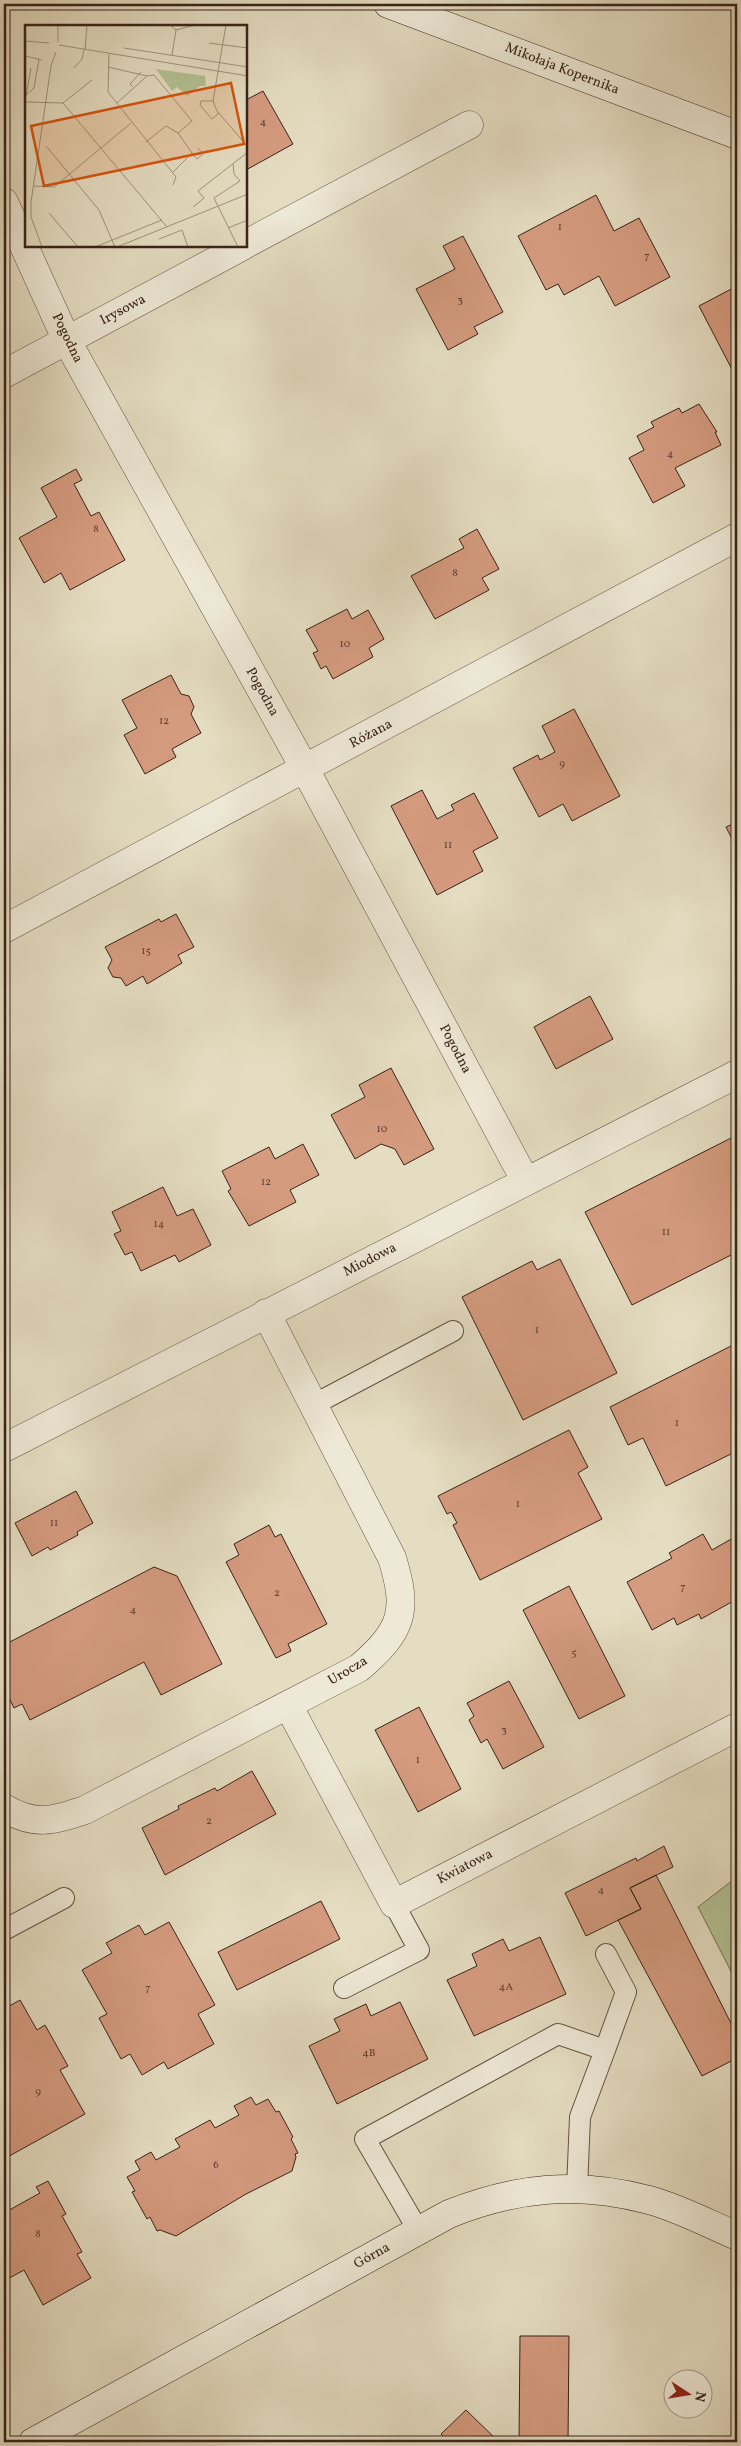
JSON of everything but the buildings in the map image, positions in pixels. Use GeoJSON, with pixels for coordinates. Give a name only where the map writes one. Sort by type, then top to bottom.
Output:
{"type":"FeatureCollection","features":[{"type":"Feature","properties":{"kind":"street","name":"Mikołaja Kopernika"},"geometry":{"type":"LineString","coordinates":[[388,4],[737,135]]}},
{"type":"Feature","properties":{"kind":"street"},"geometry":{"type":"LineString","coordinates":[[248,243],[470,125]]}},
{"type":"Feature","properties":{"kind":"street","name":"Pogodna"},"geometry":{"type":"LineString","coordinates":[[4,202],[66,341],[305,769],[525,1180]]}},
{"type":"Feature","properties":{"kind":"street","name":"Irysowa"},"geometry":{"type":"LineString","coordinates":[[4,374],[239,248]]}},
{"type":"Feature","properties":{"kind":"street","name":"Różana"},"geometry":{"type":"LineString","coordinates":[[4,929],[737,537]]}},
{"type":"Feature","properties":{"kind":"street","name":"Miodowa"},"geometry":{"type":"LineString","coordinates":[[4,1448],[525,1180],[737,1074]]}},
{"type":"Feature","properties":{"kind":"street","name":"Urocza"},"geometry":{"type":"LineString","coordinates":[[9,1816],[48,1821],[85,1810],[359,1668],[379,1651],[393,1633],[401,1610],[401,1586],[392,1558],[266,1313]]}},
{"type":"Feature","properties":{"kind":"street"},"geometry":{"type":"LineString","coordinates":[[288,1705],[394,1904]]}},
{"type":"Feature","properties":{"kind":"street","name":"Kwiatowa"},"geometry":{"type":"LineString","coordinates":[[394,1904],[737,1727]]}},
{"type":"Feature","properties":{"kind":"street","name":"Górna"},"geometry":{"type":"LineString","coordinates":[[33,2442],[418,2230],[449,2214],[483,2200],[513,2193],[577,2188],[650,2200],[737,2236]]}},
{"type":"Feature","properties":{"kind":"lane"},"geometry":{"type":"LineString","coordinates":[[313,1404],[453,1331]]}},
{"type":"Feature","properties":{"kind":"lane"},"geometry":{"type":"LineString","coordinates":[[4,1930],[64,1898]]}},
{"type":"Feature","properties":{"kind":"lane"},"geometry":{"type":"LineString","coordinates":[[344,1988],[419,1950],[394,1904]]}},
{"type":"Feature","properties":{"kind":"lane"},"geometry":{"type":"LineString","coordinates":[[577,2188],[580,2118],[626,1992],[606,1954]]}},
{"type":"Feature","properties":{"kind":"lane"},"geometry":{"type":"LineString","coordinates":[[418,2230],[365,2139],[558,2034],[605,2050]]}},
{"type":"Feature","properties":{"kind":"green space"},"geometry":{"type":"Polygon","coordinates":[[[737,1877],[737,1983],[698,1907],[737,1877]]]}}]}
